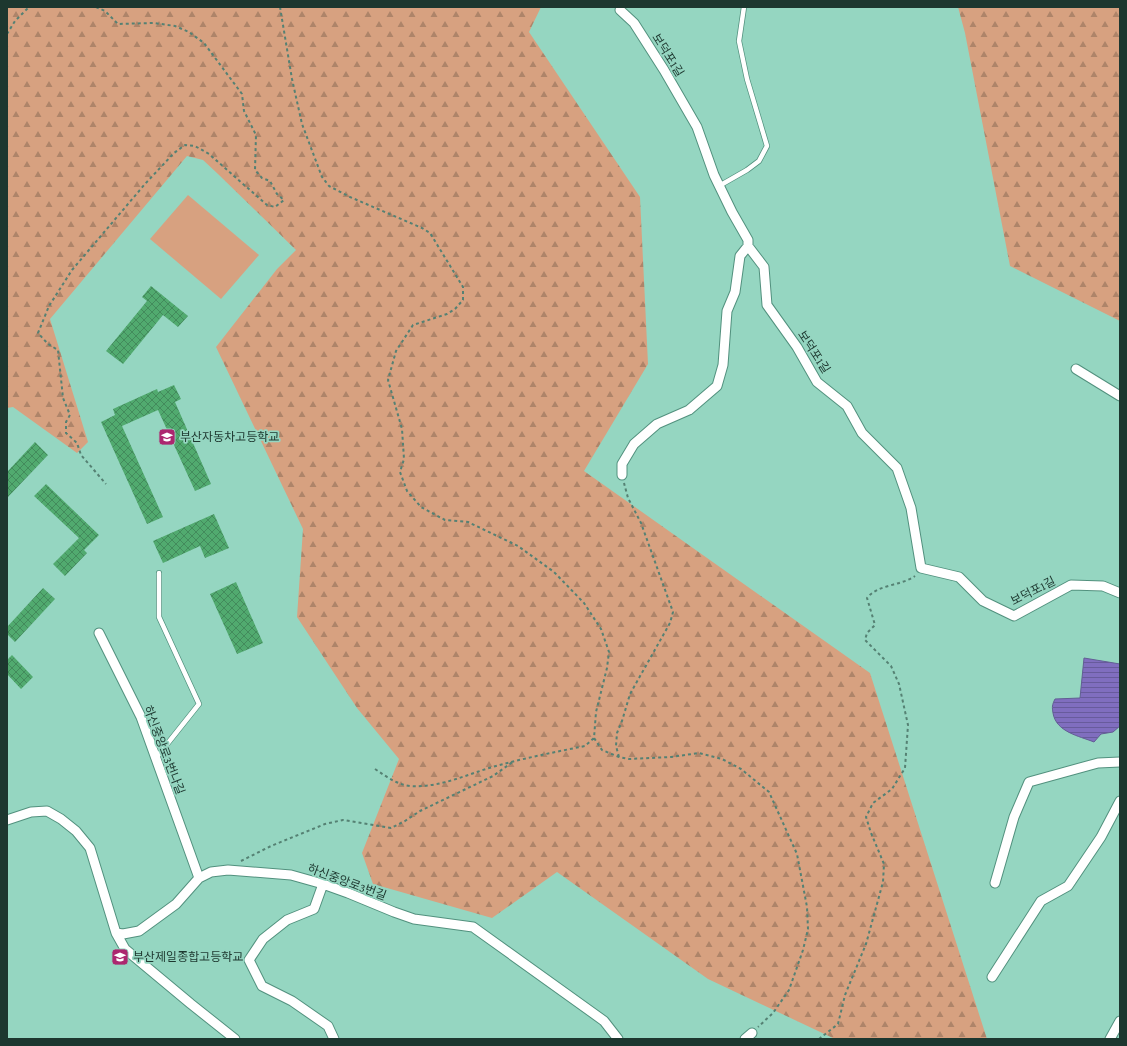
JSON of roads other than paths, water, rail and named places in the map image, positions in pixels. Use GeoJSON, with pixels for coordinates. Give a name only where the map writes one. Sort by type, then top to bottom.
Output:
{"type":"FeatureCollection","features":[{"type":"Feature","properties":{"kind":"street","name":"보덕포1길"},"geometry":{"type":"LineString","coordinates":[[620,10],[634,23],[664,70],[697,127],[720,186],[732,212],[748,240],[748,246],[764,267],[767,305],[797,348],[817,382],[848,406],[862,433],[897,468],[911,508],[920,568],[960,577],[983,601],[1014,616],[1070,585],[1102,586],[1120,593]]}},
{"type":"Feature","properties":{"kind":"street"},"geometry":{"type":"LineString","coordinates":[[622,475],[622,464],[634,444],[657,424],[689,410],[717,386],[723,365],[727,311],[735,292],[740,256],[748,246]]}},
{"type":"Feature","properties":{"kind":"street"},"geometry":{"type":"LineString","coordinates":[[1076,369],[1120,396]]}},
{"type":"Feature","properties":{"kind":"street","name":"하신중앙로3번나길"},"geometry":{"type":"LineString","coordinates":[[100,634],[141,717],[198,878]]}},
{"type":"Feature","properties":{"kind":"street"},"geometry":{"type":"LineString","coordinates":[[995,883],[1014,817],[1029,782],[1098,763],[1120,762]]}},
{"type":"Feature","properties":{"kind":"street"},"geometry":{"type":"LineString","coordinates":[[992,977],[1041,901],[1068,886],[1101,836],[1120,801]]}},
{"type":"Feature","properties":{"kind":"street"},"geometry":{"type":"LineString","coordinates":[[7,820],[31,812],[47,811],[61,819],[76,831],[90,848],[116,933],[124,949],[235,1039]]}},
{"type":"Feature","properties":{"kind":"street","name":"하신중앙로3번길"},"geometry":{"type":"LineString","coordinates":[[198,878],[211,872],[229,870],[291,876],[323,884],[414,919],[473,927],[604,1021],[618,1039]]}},
{"type":"Feature","properties":{"kind":"street"},"geometry":{"type":"LineString","coordinates":[[116,933],[124,934],[139,931],[176,904],[198,878]]}},
{"type":"Feature","properties":{"kind":"street"},"geometry":{"type":"LineString","coordinates":[[323,884],[314,909],[287,920],[263,939],[249,960],[262,986],[292,1001],[328,1026],[334,1039]]}},
{"type":"Feature","properties":{"kind":"street"},"geometry":{"type":"LineString","coordinates":[[1110,1039],[1120,1021]]}},
{"type":"Feature","properties":{"kind":"lane"},"geometry":{"type":"LineString","coordinates":[[720,186],[759,161],[767,146],[747,78],[739,40],[744,7]]}},
{"type":"Feature","properties":{"kind":"lane"},"geometry":{"type":"LineString","coordinates":[[156,758],[199,704],[159,617],[159,573]]}},
{"type":"Feature","properties":{"kind":"place","name":"부산자동차고등학교"},"geometry":{"type":"Point","coordinates":[167,437]}},
{"type":"Feature","properties":{"kind":"place","name":"부산제일종합고등학교"},"geometry":{"type":"Point","coordinates":[120,957]}}]}
